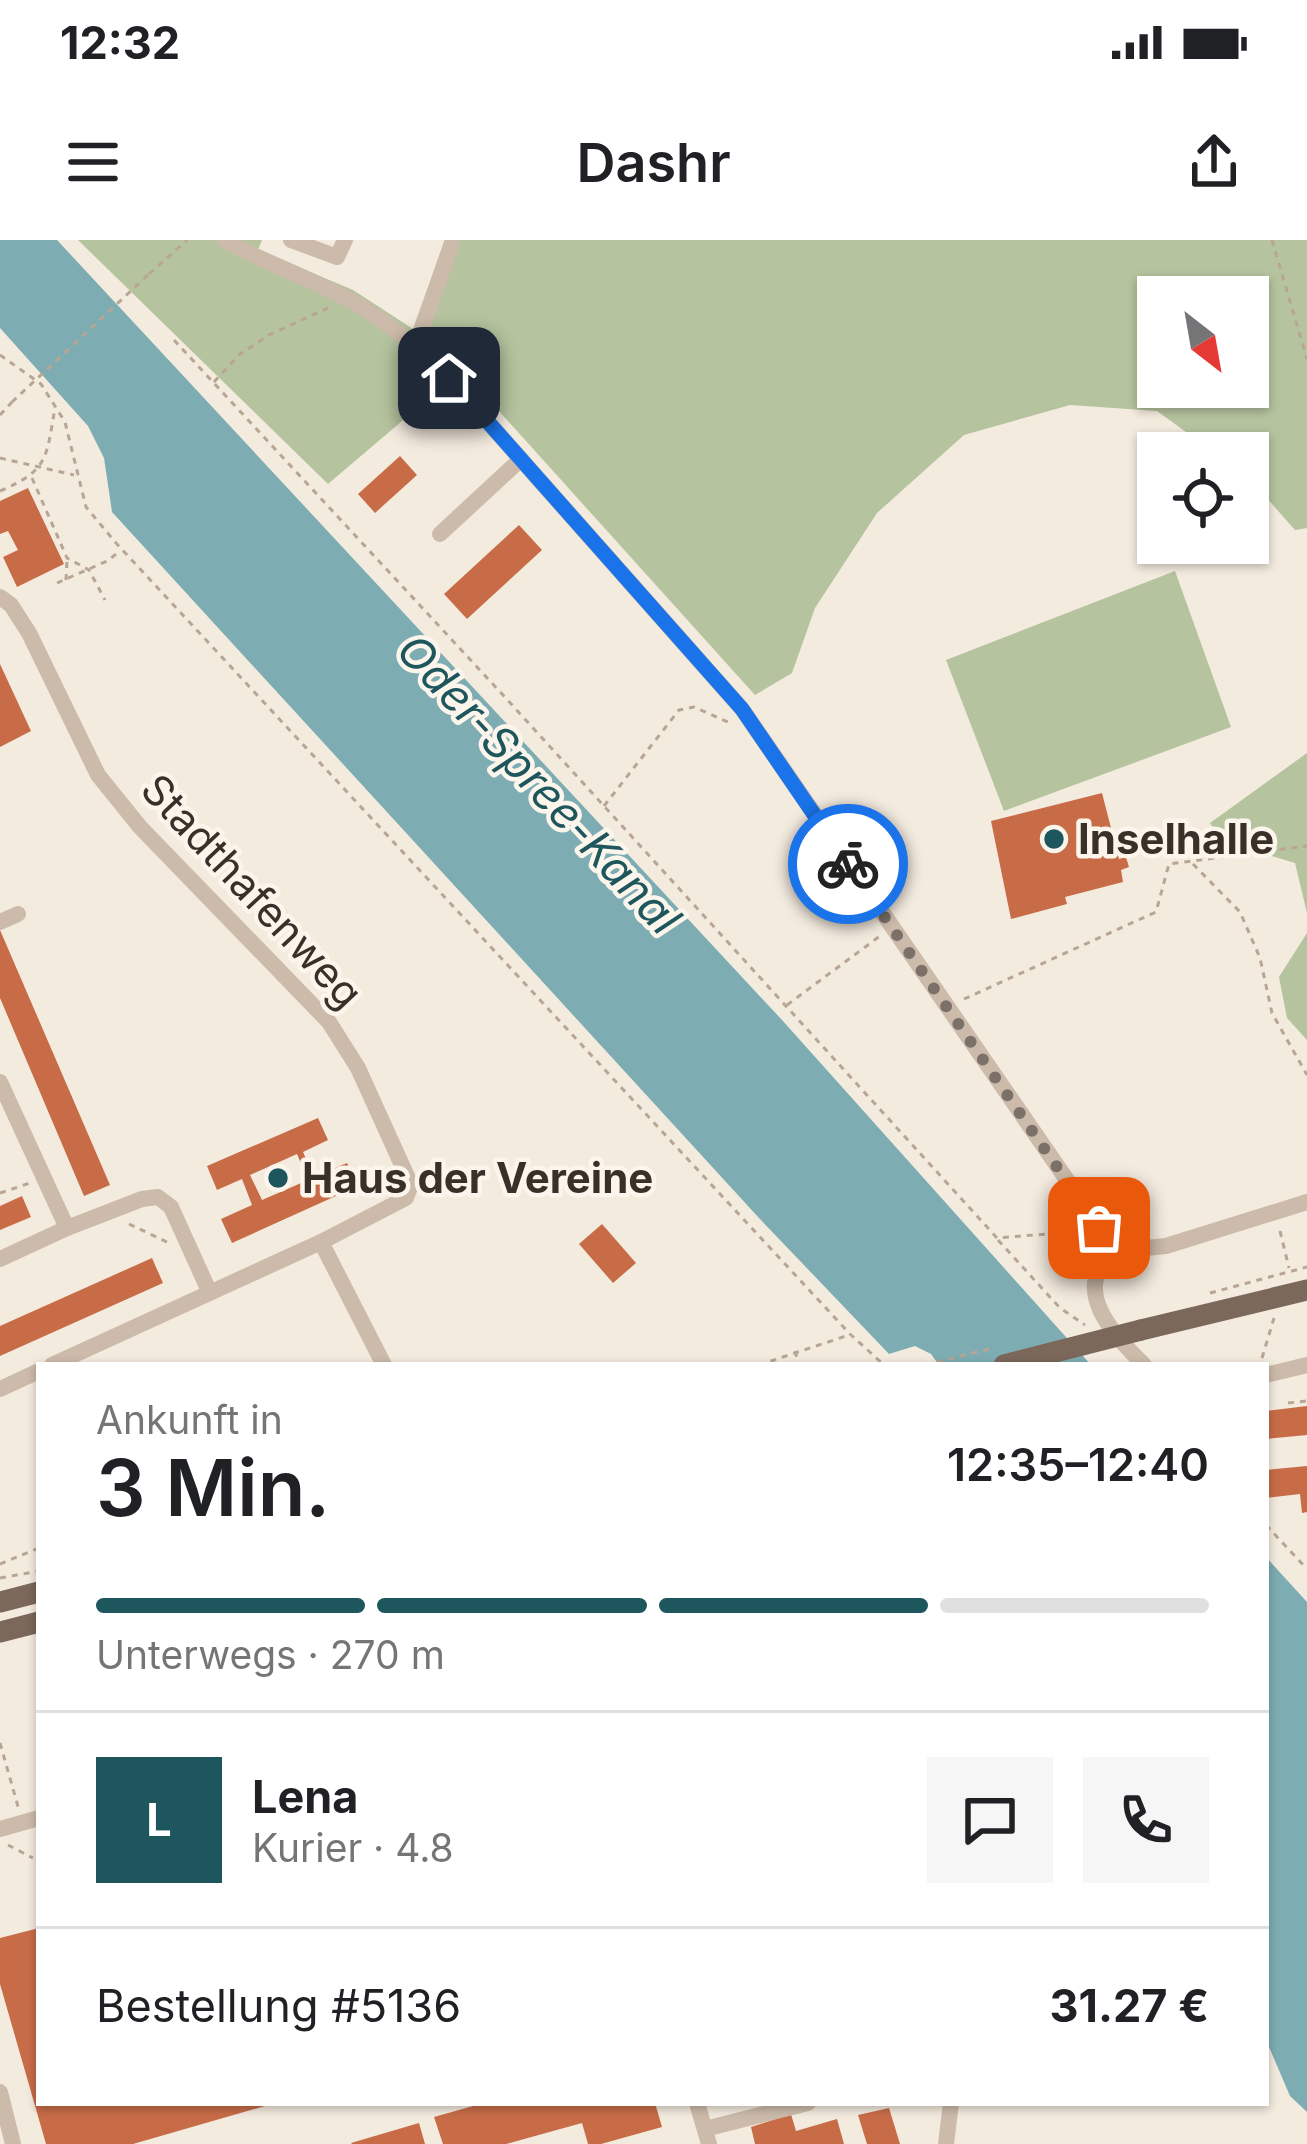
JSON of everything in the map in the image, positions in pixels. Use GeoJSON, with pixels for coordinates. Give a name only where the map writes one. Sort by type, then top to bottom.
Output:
{"type":"FeatureCollection","features":[{"type":"Feature","properties":{"kind":"main road"},"geometry":{"type":"LineString","coordinates":[[1016,1362],[1307,1290]]}},
{"type":"Feature","properties":{"kind":"main road"},"geometry":{"type":"LineString","coordinates":[[0,1602],[33,1593]]}},
{"type":"Feature","properties":{"kind":"main road"},"geometry":{"type":"LineString","coordinates":[[0,1632],[36,1623]]}},
{"type":"Feature","properties":{"kind":"street"},"geometry":{"type":"LineString","coordinates":[[224,240],[261,262],[345,297],[416,346],[742,709],[1116,1251]]}},
{"type":"Feature","properties":{"kind":"street"},"geometry":{"type":"LineString","coordinates":[[261,262],[271,240]]}},
{"type":"Feature","properties":{"kind":"street"},"geometry":{"type":"LineString","coordinates":[[291,240],[337,257],[345,240]]}},
{"type":"Feature","properties":{"kind":"street"},"geometry":{"type":"LineString","coordinates":[[416,346],[453,240]]}},
{"type":"Feature","properties":{"kind":"street"},"geometry":{"type":"LineString","coordinates":[[440,534],[521,459]]}},
{"type":"Feature","properties":{"kind":"street","name":"Stadthafenweg"},"geometry":{"type":"LineString","coordinates":[[0,597],[29,633],[98,775],[140,827],[329,1022],[358,1068],[411,1185],[406,1198],[321,1242],[58,1362]]}},
{"type":"Feature","properties":{"kind":"street"},"geometry":{"type":"LineString","coordinates":[[0,922],[18,914]]}},
{"type":"Feature","properties":{"kind":"street"},"geometry":{"type":"LineString","coordinates":[[0,1082],[8,1120],[44,1178],[67,1228]]}},
{"type":"Feature","properties":{"kind":"street"},"geometry":{"type":"LineString","coordinates":[[0,1259],[67,1228],[158,1197],[171,1207],[209,1291]]}},
{"type":"Feature","properties":{"kind":"street"},"geometry":{"type":"LineString","coordinates":[[1141,1362],[1099,1314],[1096,1280],[1107,1258],[1116,1251],[1166,1246],[1307,1202]]}},
{"type":"Feature","properties":{"kind":"street"},"geometry":{"type":"LineString","coordinates":[[321,1242],[382,1362]]}},
{"type":"Feature","properties":{"kind":"street"},"geometry":{"type":"LineString","coordinates":[[1269,1374],[1307,1365]]}},
{"type":"Feature","properties":{"kind":"street"},"geometry":{"type":"LineString","coordinates":[[0,1389],[36,1372]]}},
{"type":"Feature","properties":{"kind":"street"},"geometry":{"type":"LineString","coordinates":[[0,1593],[33,1593]]}},
{"type":"Feature","properties":{"kind":"street"},"geometry":{"type":"LineString","coordinates":[[0,1829],[31,1821]]}},
{"type":"Feature","properties":{"kind":"street"},"geometry":{"type":"LineString","coordinates":[[0,2092],[13,2144]]}},
{"type":"Feature","properties":{"kind":"street"},"geometry":{"type":"LineString","coordinates":[[698,2106],[707,2136],[799,2106]]}},
{"type":"Feature","properties":{"kind":"street"},"geometry":{"type":"LineString","coordinates":[[946,2144],[950,2106]]}},
{"type":"Feature","properties":{"kind":"path"},"geometry":{"type":"LineString","coordinates":[[0,415],[187,240]]}},
{"type":"Feature","properties":{"kind":"path"},"geometry":{"type":"LineString","coordinates":[[1272,240],[1307,359]]}},
{"type":"Feature","properties":{"kind":"path"},"geometry":{"type":"LineString","coordinates":[[213,383],[239,355],[269,334],[319,315],[345,297]]}},
{"type":"Feature","properties":{"kind":"path"},"geometry":{"type":"LineString","coordinates":[[174,340],[1060,1308],[1087,1326]]}},
{"type":"Feature","properties":{"kind":"path"},"geometry":{"type":"LineString","coordinates":[[0,355],[41,384],[55,406],[65,422],[86,507],[122,550],[881,1362]]}},
{"type":"Feature","properties":{"kind":"path"},"geometry":{"type":"LineString","coordinates":[[0,490],[32,478],[40,466],[55,406]]}},
{"type":"Feature","properties":{"kind":"path"},"geometry":{"type":"LineString","coordinates":[[0,458],[76,475]]}},
{"type":"Feature","properties":{"kind":"path"},"geometry":{"type":"LineString","coordinates":[[32,478],[67,558],[65,581]]}},
{"type":"Feature","properties":{"kind":"path"},"geometry":{"type":"LineString","coordinates":[[57,584],[122,550]]}},
{"type":"Feature","properties":{"kind":"path"},"geometry":{"type":"LineString","coordinates":[[67,558],[89,570],[105,600]]}},
{"type":"Feature","properties":{"kind":"path"},"geometry":{"type":"LineString","coordinates":[[604,806],[679,710],[694,707],[734,724]]}},
{"type":"Feature","properties":{"kind":"path"},"geometry":{"type":"LineString","coordinates":[[946,1007],[1156,912],[1169,864],[1307,846]]}},
{"type":"Feature","properties":{"kind":"path"},"geometry":{"type":"LineString","coordinates":[[1190,862],[1240,912],[1260,958],[1272,1013],[1307,1075]]}},
{"type":"Feature","properties":{"kind":"path"},"geometry":{"type":"LineString","coordinates":[[784,1007],[891,927]]}},
{"type":"Feature","properties":{"kind":"path"},"geometry":{"type":"LineString","coordinates":[[0,1193],[44,1178]]}},
{"type":"Feature","properties":{"kind":"path"},"geometry":{"type":"LineString","coordinates":[[1275,1212],[1290,1271]]}},
{"type":"Feature","properties":{"kind":"path"},"geometry":{"type":"LineString","coordinates":[[106,1213],[193,1254]]}},
{"type":"Feature","properties":{"kind":"path"},"geometry":{"type":"LineString","coordinates":[[997,1238],[1099,1228]]}},
{"type":"Feature","properties":{"kind":"path"},"geometry":{"type":"LineString","coordinates":[[1198,1296],[1307,1267]]}},
{"type":"Feature","properties":{"kind":"path"},"geometry":{"type":"LineString","coordinates":[[1261,1362],[1274,1318]]}},
{"type":"Feature","properties":{"kind":"path"},"geometry":{"type":"LineString","coordinates":[[767,1362],[850,1334]]}},
{"type":"Feature","properties":{"kind":"path"},"geometry":{"type":"LineString","coordinates":[[795,1351],[798,1362]]}},
{"type":"Feature","properties":{"kind":"path"},"geometry":{"type":"LineString","coordinates":[[1288,1403],[1307,1401]]}},
{"type":"Feature","properties":{"kind":"path"},"geometry":{"type":"LineString","coordinates":[[1269,1528],[1307,1569]]}},
{"type":"Feature","properties":{"kind":"path"},"geometry":{"type":"LineString","coordinates":[[0,1564],[36,1549]]}},
{"type":"Feature","properties":{"kind":"path"},"geometry":{"type":"LineString","coordinates":[[0,1578],[36,1572]]}},
{"type":"Feature","properties":{"kind":"path"},"geometry":{"type":"LineString","coordinates":[[0,1743],[31,1821]]}},
{"type":"Feature","properties":{"kind":"path"},"geometry":{"type":"LineString","coordinates":[[0,1839],[33,1858]]}},
{"type":"Feature","properties":{"kind":"green space"},"geometry":{"type":"Polygon","coordinates":[[[78,240],[262,240],[258,250],[353,290],[413,329],[445,240],[1307,240],[1307,528],[1295,530],[1269,501],[1269,432],[1186,432],[1157,411],[1070,405],[964,435],[877,513],[815,608],[792,673],[755,695],[462,370],[328,484],[78,240]]]}},
{"type":"Feature","properties":{"kind":"green space"},"geometry":{"type":"Polygon","coordinates":[[[1175,571],[1231,727],[1004,811],[946,660],[1175,571]]]}},
{"type":"Feature","properties":{"kind":"green space"},"geometry":{"type":"Polygon","coordinates":[[[1307,753],[1307,913],[1295,863],[1222,841],[1210,823],[1307,753]]]}},
{"type":"Feature","properties":{"kind":"green space"},"geometry":{"type":"Polygon","coordinates":[[[1307,933],[1307,1040],[1287,1018],[1279,977],[1307,933]]]}},
{"type":"Feature","properties":{"kind":"water","name":"Oder-Spree-Kanal"},"geometry":{"type":"Polygon","coordinates":[[[0,240],[57,240],[782,1020],[1088,1362],[937,1362],[915,1346],[889,1354],[112,512],[104,458],[88,426],[0,328],[0,240]]]}},
{"type":"Feature","properties":{"kind":"water"},"geometry":{"type":"Polygon","coordinates":[[[1269,1560],[1307,1602],[1307,2112],[1290,2096],[1269,2047],[1269,1560]]]}},
{"type":"Feature","properties":{"kind":"building"},"geometry":{"type":"Polygon","coordinates":[[[400,456],[417,475],[375,513],[358,494],[400,456]]]}},
{"type":"Feature","properties":{"kind":"building"},"geometry":{"type":"Polygon","coordinates":[[[28,488],[64,564],[17,587],[3,557],[18,550],[8,531],[0,534],[0,501],[28,488]]]}},
{"type":"Feature","properties":{"kind":"building"},"geometry":{"type":"Polygon","coordinates":[[[519,525],[542,550],[467,619],[444,594],[519,525]]]}},
{"type":"Feature","properties":{"kind":"building"},"geometry":{"type":"Polygon","coordinates":[[[0,664],[31,731],[0,747],[0,664]]]}},
{"type":"Feature","properties":{"kind":"building","name":"Inselhalle"},"geometry":{"type":"Polygon","coordinates":[[[1102,793],[1119,859],[1126,857],[1129,867],[1121,870],[1123,882],[1065,897],[1067,904],[1011,919],[991,821],[1102,793]]]}},
{"type":"Feature","properties":{"kind":"building"},"geometry":{"type":"Polygon","coordinates":[[[0,930],[110,1185],[84,1196],[0,998],[0,930]]]}},
{"type":"Feature","properties":{"kind":"building"},"geometry":{"type":"Polygon","coordinates":[[[318,1118],[328,1140],[303,1152],[314,1177],[347,1163],[358,1186],[232,1243],[221,1219],[252,1205],[242,1179],[217,1190],[207,1166],[318,1118]],[[297,1154],[250,1175],[262,1200],[308,1180],[297,1154]]]}},
{"type":"Feature","properties":{"kind":"building"},"geometry":{"type":"Polygon","coordinates":[[[22,1196],[31,1217],[0,1230],[0,1206],[22,1196]]]}},
{"type":"Feature","properties":{"kind":"building"},"geometry":{"type":"Polygon","coordinates":[[[602,1224],[636,1263],[613,1283],[579,1244],[602,1224]]]}},
{"type":"Feature","properties":{"kind":"building"},"geometry":{"type":"Polygon","coordinates":[[[152,1258],[163,1283],[0,1356],[0,1326],[152,1258]]]}},
{"type":"Feature","properties":{"kind":"building"},"geometry":{"type":"Polygon","coordinates":[[[1307,1406],[1307,1435],[1269,1439],[1269,1411],[1307,1406]]]}},
{"type":"Feature","properties":{"kind":"building"},"geometry":{"type":"Polygon","coordinates":[[[1307,1466],[1307,1512],[1302,1513],[1300,1494],[1269,1498],[1269,1470],[1307,1466]]]}},
{"type":"Feature","properties":{"kind":"building"},"geometry":{"type":"Polygon","coordinates":[[[36,1929],[36,2106],[265,2106],[133,2144],[46,2144],[0,1984],[0,1938],[36,1929]]]}},
{"type":"Feature","properties":{"kind":"building"},"geometry":{"type":"Polygon","coordinates":[[[473,2106],[656,2106],[662,2127],[601,2144],[588,2144],[582,2123],[506,2144],[443,2144],[434,2117],[473,2106]]]}},
{"type":"Feature","properties":{"kind":"building"},"geometry":{"type":"Polygon","coordinates":[[[889,2108],[900,2144],[867,2144],[858,2115],[889,2108]]]}},
{"type":"Feature","properties":{"kind":"building"},"geometry":{"type":"Polygon","coordinates":[[[791,2114],[796,2131],[837,2119],[844,2144],[755,2144],[751,2127],[791,2114]]]}},
{"type":"Feature","properties":{"kind":"building"},"geometry":{"type":"Polygon","coordinates":[[[419,2123],[425,2144],[351,2143],[419,2123]]]}},
{"type":"Feature","properties":{"kind":"way so far"},"geometry":{"type":"LineString","coordinates":[[848,864],[1099,1228]]}},
{"type":"Feature","properties":{"kind":"place","name":"Inselhalle"},"geometry":{"type":"Point","coordinates":[1054,839]}},
{"type":"Feature","properties":{"kind":"place","name":"Haus der Vereine"},"geometry":{"type":"Point","coordinates":[278,1178]}},
{"type":"Feature","properties":{"kind":"route"},"geometry":{"type":"LineString","coordinates":[[449,378],[742,709],[848,864]]}}]}
